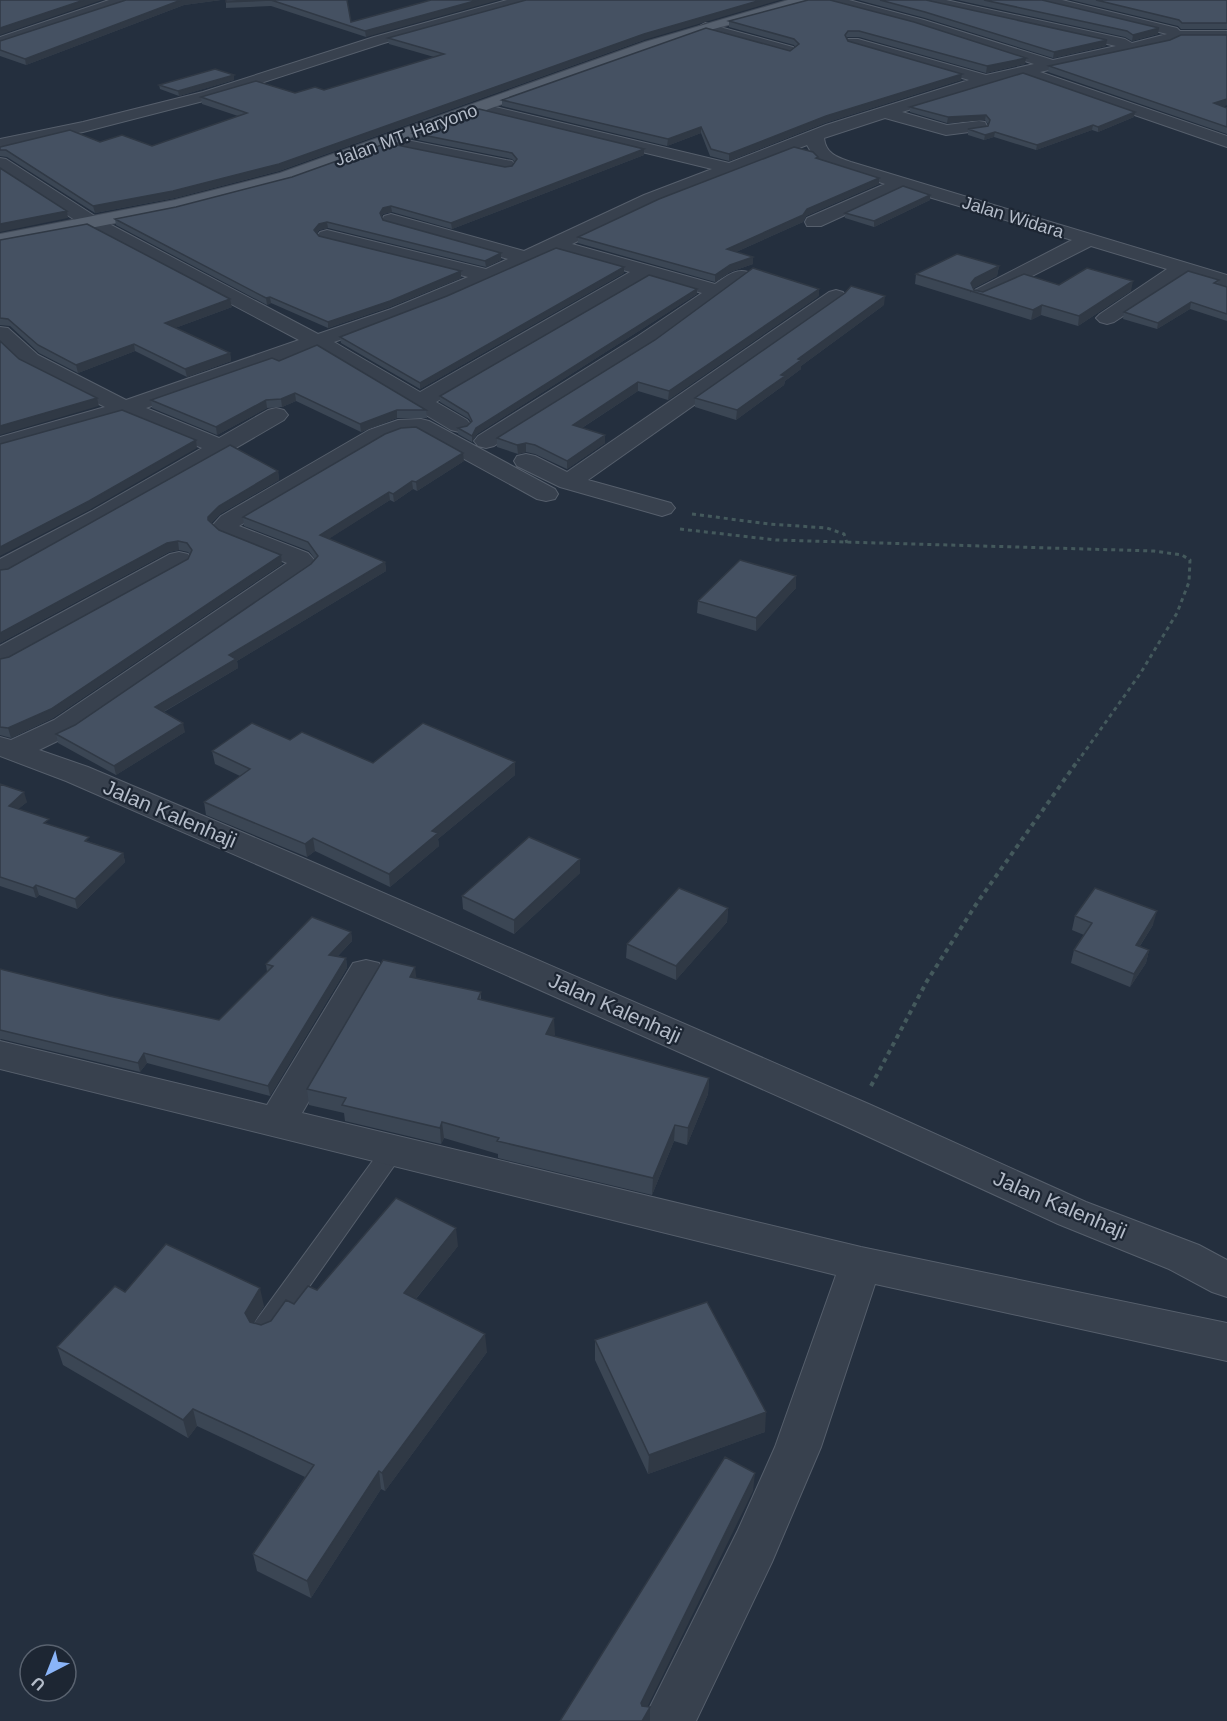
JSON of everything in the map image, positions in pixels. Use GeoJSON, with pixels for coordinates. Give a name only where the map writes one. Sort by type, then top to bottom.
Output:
{"type":"FeatureCollection","features":[{"type":"Feature","properties":{"kind":"main road","name":"Jalan MT. Haryono"},"geometry":{"type":"LineString","coordinates":[[0,240],[177,205],[276,179],[705,27],[804,0]]}},
{"type":"Feature","properties":{"kind":"street"},"geometry":{"type":"LineString","coordinates":[[0,42],[123,0]]}},
{"type":"Feature","properties":{"kind":"street"},"geometry":{"type":"LineString","coordinates":[[0,144],[83,127],[209,95],[379,40],[523,0]]}},
{"type":"Feature","properties":{"kind":"street"},"geometry":{"type":"LineString","coordinates":[[833,0],[929,26],[1050,64]]}},
{"type":"Feature","properties":{"kind":"street"},"geometry":{"type":"LineString","coordinates":[[927,0],[1135,47]]}},
{"type":"Feature","properties":{"kind":"street"},"geometry":{"type":"LineString","coordinates":[[1045,0],[1174,33],[1227,35]]}},
{"type":"Feature","properties":{"kind":"street"},"geometry":{"type":"LineString","coordinates":[[7,437],[125,408],[398,313],[488,276],[651,199],[883,112],[985,80],[1168,40],[1174,33],[1202,29],[1227,21]]}},
{"type":"Feature","properties":{"kind":"street"},"geometry":{"type":"LineString","coordinates":[[705,27],[788,50]]}},
{"type":"Feature","properties":{"kind":"street"},"geometry":{"type":"LineString","coordinates":[[853,42],[985,80]]}},
{"type":"Feature","properties":{"kind":"street"},"geometry":{"type":"LineString","coordinates":[[1022,71],[1227,142]]}},
{"type":"Feature","properties":{"kind":"street"},"geometry":{"type":"LineString","coordinates":[[479,108],[729,168]]}},
{"type":"Feature","properties":{"kind":"street"},"geometry":{"type":"LineString","coordinates":[[883,112],[946,130],[979,126]]}},
{"type":"Feature","properties":{"kind":"street","name":"Jalan Widara"},"geometry":{"type":"LineString","coordinates":[[815,136],[815,148],[829,159],[901,183],[1227,281]]}},
{"type":"Feature","properties":{"kind":"street"},"geometry":{"type":"LineString","coordinates":[[387,141],[506,165]]}},
{"type":"Feature","properties":{"kind":"street"},"geometry":{"type":"LineString","coordinates":[[0,163],[82,223],[318,342],[420,414],[546,494]]}},
{"type":"Feature","properties":{"kind":"street"},"geometry":{"type":"LineString","coordinates":[[0,175],[296,349],[420,414],[486,441],[570,482],[667,518]]}},
{"type":"Feature","properties":{"kind":"street"},"geometry":{"type":"LineString","coordinates":[[814,222],[901,183]]}},
{"type":"Feature","properties":{"kind":"street"},"geometry":{"type":"LineString","coordinates":[[391,220],[526,258]]}},
{"type":"Feature","properties":{"kind":"street"},"geometry":{"type":"LineString","coordinates":[[327,237],[488,276]]}},
{"type":"Feature","properties":{"kind":"street"},"geometry":{"type":"LineString","coordinates":[[982,294],[1088,240]]}},
{"type":"Feature","properties":{"kind":"street"},"geometry":{"type":"LineString","coordinates":[[555,245],[717,291]]}},
{"type":"Feature","properties":{"kind":"street"},"geometry":{"type":"LineString","coordinates":[[1107,318],[1183,268]]}},
{"type":"Feature","properties":{"kind":"street"},"geometry":{"type":"LineString","coordinates":[[7,748],[65,726],[304,562],[230,532],[224,527],[230,521],[377,435],[420,414],[646,271]]}},
{"type":"Feature","properties":{"kind":"street"},"geometry":{"type":"LineString","coordinates":[[486,441],[646,340],[741,276]]}},
{"type":"Feature","properties":{"kind":"street"},"geometry":{"type":"LineString","coordinates":[[570,482],[836,296]]}},
{"type":"Feature","properties":{"kind":"street"},"geometry":{"type":"LineString","coordinates":[[0,333],[30,360],[125,408],[221,447]]}},
{"type":"Feature","properties":{"kind":"street"},"geometry":{"type":"LineString","coordinates":[[0,570],[276,415]]}},
{"type":"Feature","properties":{"kind":"street"},"geometry":{"type":"LineString","coordinates":[[0,658],[179,560]]}},
{"type":"Feature","properties":{"kind":"street","name":"Jalan Kalenhaji"},"geometry":{"type":"LineString","coordinates":[[7,748],[77,774],[298,869],[857,1114],[1072,1213],[1184,1257],[1227,1280]]}},
{"type":"Feature","properties":{"kind":"street"},"geometry":{"type":"LineString","coordinates":[[277,1122],[366,972]]}},
{"type":"Feature","properties":{"kind":"street"},"geometry":{"type":"LineString","coordinates":[[0,1054],[861,1264],[1227,1342]]}},
{"type":"Feature","properties":{"kind":"street"},"geometry":{"type":"LineString","coordinates":[[669,1721],[755,1546],[798,1447],[861,1264]]}},
{"type":"Feature","properties":{"kind":"lane"},"geometry":{"type":"LineString","coordinates":[[264,1330],[393,1150]]}},
{"type":"Feature","properties":{"kind":"path"},"geometry":{"type":"LineString","coordinates":[[667,518],[734,520],[827,528],[838,531],[846,541]]}},
{"type":"Feature","properties":{"kind":"path"},"geometry":{"type":"LineString","coordinates":[[667,518],[744,538],[1154,551],[1182,555],[1190,560],[1189,582],[1177,613],[1140,674],[977,903],[927,981],[857,1114]]}},
{"type":"Feature","properties":{"kind":"building"},"geometry":{"type":"Polygon","coordinates":[[[0,0],[84,0],[0,28],[0,0]]]}},
{"type":"Feature","properties":{"kind":"building"},"geometry":{"type":"Polygon","coordinates":[[[126,0],[181,0],[25,59],[0,50],[0,41],[126,0]]]}},
{"type":"Feature","properties":{"kind":"building"},"geometry":{"type":"Polygon","coordinates":[[[226,0],[271,0],[226,2],[226,0]]]}},
{"type":"Feature","properties":{"kind":"building"},"geometry":{"type":"Polygon","coordinates":[[[271,0],[347,0],[351,22],[431,0],[478,0],[365,31],[271,0]]]}},
{"type":"Feature","properties":{"kind":"building"},"geometry":{"type":"Polygon","coordinates":[[[526,0],[761,0],[644,34],[279,164],[173,191],[93,206],[6,150],[0,150],[0,147],[70,130],[100,142],[122,135],[152,146],[247,113],[201,97],[256,81],[295,93],[315,87],[324,90],[444,54],[388,38],[526,0]]]}},
{"type":"Feature","properties":{"kind":"building"},"geometry":{"type":"Polygon","coordinates":[[[808,0],[830,0],[914,22],[1026,58],[987,66],[859,31],[848,31],[845,35],[848,41],[962,74],[826,116],[729,154],[711,149],[701,127],[668,139],[502,100],[706,28],[790,51],[799,44],[794,39],[729,21],[808,0]]]}},
{"type":"Feature","properties":{"kind":"building"},"geometry":{"type":"Polygon","coordinates":[[[880,0],[926,0],[1107,40],[1054,52],[880,0]]]}},
{"type":"Feature","properties":{"kind":"building"},"geometry":{"type":"Polygon","coordinates":[[[984,0],[1042,0],[1159,28],[1133,35],[1127,31],[984,0]]]}},
{"type":"Feature","properties":{"kind":"building"},"geometry":{"type":"Polygon","coordinates":[[[1096,0],[1227,0],[1227,23],[1182,23],[1179,20],[1096,0]]]}},
{"type":"Feature","properties":{"kind":"building"},"geometry":{"type":"Polygon","coordinates":[[[1181,35],[1227,35],[1227,99],[1214,103],[1227,108],[1227,127],[1049,66],[1170,40],[1181,35]]]}},
{"type":"Feature","properties":{"kind":"building"},"geometry":{"type":"Polygon","coordinates":[[[215,69],[234,75],[178,91],[159,85],[215,69]]]}},
{"type":"Feature","properties":{"kind":"building"},"geometry":{"type":"Polygon","coordinates":[[[1023,73],[1135,112],[1098,127],[1093,125],[1037,145],[995,132],[985,135],[968,129],[988,126],[990,120],[986,115],[948,117],[910,107],[1023,73]]]}},
{"type":"Feature","properties":{"kind":"building"},"geometry":{"type":"Polygon","coordinates":[[[479,109],[644,149],[451,223],[391,206],[383,208],[380,213],[383,220],[501,253],[485,261],[327,222],[319,224],[314,230],[319,236],[461,271],[390,301],[328,322],[270,297],[266,298],[115,219],[176,207],[292,177],[387,143],[505,167],[512,166],[517,159],[512,153],[413,133],[479,109]]]}},
{"type":"Feature","properties":{"kind":"building"},"geometry":{"type":"Polygon","coordinates":[[[794,147],[813,152],[818,157],[816,158],[879,178],[807,209],[803,215],[727,249],[753,257],[730,265],[715,275],[578,237],[659,199],[794,147]]]}},
{"type":"Feature","properties":{"kind":"building"},"geometry":{"type":"Polygon","coordinates":[[[0,168],[67,211],[0,224],[0,168]]]}},
{"type":"Feature","properties":{"kind":"building"},"geometry":{"type":"Polygon","coordinates":[[[903,186],[930,195],[874,221],[845,213],[903,186]]]}},
{"type":"Feature","properties":{"kind":"building"},"geometry":{"type":"Polygon","coordinates":[[[87,224],[230,299],[165,323],[230,353],[185,369],[134,344],[76,365],[38,345],[8,319],[0,318],[0,240],[87,224]]]}},
{"type":"Feature","properties":{"kind":"building"},"geometry":{"type":"Polygon","coordinates":[[[556,248],[624,267],[420,383],[340,337],[447,296],[556,248]]]}},
{"type":"Feature","properties":{"kind":"building"},"geometry":{"type":"Polygon","coordinates":[[[957,254],[999,266],[975,278],[971,283],[974,290],[983,292],[1024,274],[1059,285],[1087,268],[1133,281],[1079,316],[1042,305],[1033,310],[916,274],[957,254]]]}},
{"type":"Feature","properties":{"kind":"building"},"geometry":{"type":"Polygon","coordinates":[[[753,268],[819,289],[669,391],[638,382],[573,425],[605,435],[567,461],[535,445],[526,443],[517,445],[497,438],[655,340],[753,268]]]}},
{"type":"Feature","properties":{"kind":"building"},"geometry":{"type":"Polygon","coordinates":[[[1188,271],[1219,280],[1214,283],[1227,287],[1227,314],[1191,302],[1158,323],[1124,312],[1188,271]]]}},
{"type":"Feature","properties":{"kind":"building"},"geometry":{"type":"Polygon","coordinates":[[[649,275],[697,289],[476,428],[472,436],[458,428],[467,426],[472,421],[468,413],[440,396],[649,275]]]}},
{"type":"Feature","properties":{"kind":"building"},"geometry":{"type":"Polygon","coordinates":[[[851,286],[885,296],[798,359],[801,360],[781,375],[785,376],[737,410],[695,398],[845,293],[851,286]]]}},
{"type":"Feature","properties":{"kind":"building"},"geometry":{"type":"Polygon","coordinates":[[[0,341],[19,359],[97,398],[0,426],[0,341]]]}},
{"type":"Feature","properties":{"kind":"building"},"geometry":{"type":"Polygon","coordinates":[[[317,345],[426,410],[397,410],[360,424],[295,393],[281,399],[266,400],[216,427],[151,400],[272,358],[279,361],[317,345]]]}},
{"type":"Feature","properties":{"kind":"building"},"geometry":{"type":"Polygon","coordinates":[[[122,410],[196,440],[89,501],[0,547],[0,444],[122,410]]]}},
{"type":"Feature","properties":{"kind":"building"},"geometry":{"type":"Polygon","coordinates":[[[416,427],[463,453],[416,482],[412,481],[393,494],[389,492],[320,535],[385,562],[229,655],[236,659],[155,707],[183,723],[114,766],[56,734],[75,725],[311,564],[318,556],[308,542],[243,517],[385,434],[401,428],[416,427]]]}},
{"type":"Feature","properties":{"kind":"building"},"geometry":{"type":"Polygon","coordinates":[[[230,445],[278,471],[219,506],[208,517],[208,520],[219,530],[281,555],[51,709],[8,728],[0,727],[0,659],[9,657],[188,559],[192,550],[187,543],[178,541],[167,543],[0,633],[0,570],[8,569],[230,445]]]}},
{"type":"Feature","properties":{"kind":"building"},"geometry":{"type":"Polygon","coordinates":[[[740,560],[796,576],[756,618],[698,601],[740,560]]]}},
{"type":"Feature","properties":{"kind":"building"},"geometry":{"type":"Polygon","coordinates":[[[252,723],[290,740],[302,732],[373,763],[423,723],[515,762],[432,831],[438,833],[389,874],[313,838],[305,844],[204,802],[250,769],[212,751],[252,723]]]}},
{"type":"Feature","properties":{"kind":"building"},"geometry":{"type":"Polygon","coordinates":[[[0,784],[24,792],[9,806],[49,819],[44,823],[89,837],[85,841],[123,853],[75,899],[36,885],[33,888],[0,877],[0,784]]]}},
{"type":"Feature","properties":{"kind":"building"},"geometry":{"type":"Polygon","coordinates":[[[529,837],[580,859],[514,920],[462,896],[529,837]]]}},
{"type":"Feature","properties":{"kind":"building"},"geometry":{"type":"Polygon","coordinates":[[[679,888],[728,908],[676,966],[627,944],[679,888]]]}},
{"type":"Feature","properties":{"kind":"building"},"geometry":{"type":"Polygon","coordinates":[[[1095,888],[1157,911],[1136,945],[1149,950],[1134,974],[1074,950],[1092,923],[1075,916],[1095,888]]]}},
{"type":"Feature","properties":{"kind":"building"},"geometry":{"type":"Polygon","coordinates":[[[312,917],[351,932],[329,955],[346,958],[268,1086],[144,1053],[138,1063],[0,1030],[0,969],[219,1020],[273,966],[266,964],[312,917]]]}},
{"type":"Feature","properties":{"kind":"building"},"geometry":{"type":"Polygon","coordinates":[[[383,960],[415,967],[410,977],[481,992],[478,999],[554,1018],[546,1034],[709,1078],[688,1128],[675,1125],[653,1178],[497,1141],[499,1138],[442,1122],[440,1128],[342,1105],[346,1098],[307,1089],[383,960]]]}},
{"type":"Feature","properties":{"kind":"building"},"geometry":{"type":"Polygon","coordinates":[[[396,1198],[456,1228],[404,1293],[485,1334],[382,1473],[379,1471],[307,1581],[253,1554],[314,1465],[193,1409],[183,1420],[57,1347],[115,1286],[125,1292],[166,1244],[260,1288],[245,1313],[250,1322],[261,1325],[271,1321],[286,1300],[294,1304],[308,1286],[317,1290],[396,1198]]]}},
{"type":"Feature","properties":{"kind":"building"},"geometry":{"type":"Polygon","coordinates":[[[707,1302],[766,1412],[649,1455],[595,1340],[707,1302]]]}},
{"type":"Feature","properties":{"kind":"building"},"geometry":{"type":"Polygon","coordinates":[[[725,1457],[755,1473],[641,1703],[642,1706],[650,1707],[642,1721],[560,1721],[725,1457]]]}}]}
